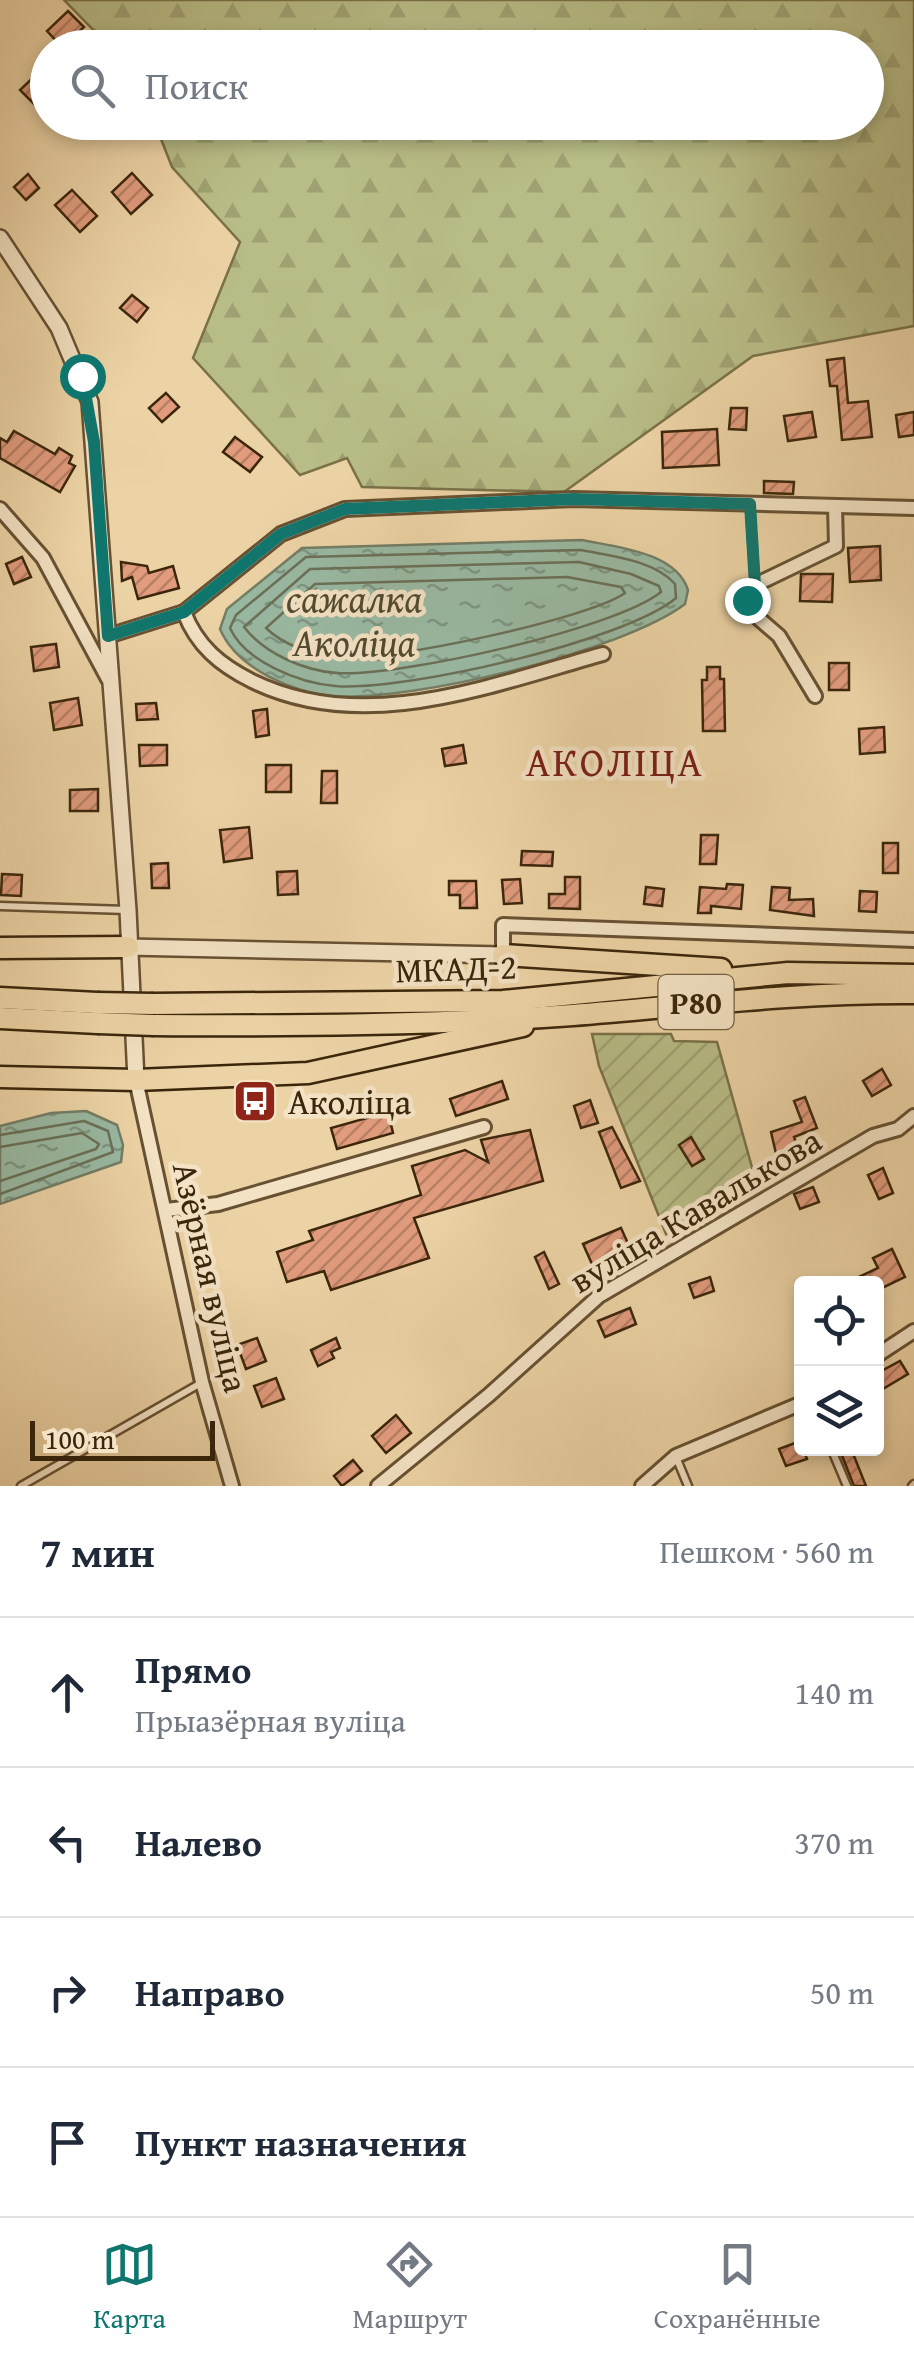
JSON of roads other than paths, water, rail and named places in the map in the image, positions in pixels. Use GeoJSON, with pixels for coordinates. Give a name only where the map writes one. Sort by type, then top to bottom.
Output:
{"type":"FeatureCollection","features":[{"type":"Feature","properties":{"kind":"highway"},"geometry":{"type":"LineString","coordinates":[[0,948],[128,947]]}},
{"type":"Feature","properties":{"kind":"highway"},"geometry":{"type":"LineString","coordinates":[[503,955],[788,973]]}},
{"type":"Feature","properties":{"kind":"highway","name":"МКАД-2"},"geometry":{"type":"LineString","coordinates":[[0,998],[98,1013],[154,1014],[503,1001],[788,973],[914,975]]}},
{"type":"Feature","properties":{"kind":"highway","name":"Р80"},"geometry":{"type":"LineString","coordinates":[[154,1014],[411,1022],[573,1014],[822,992],[914,993]]}},
{"type":"Feature","properties":{"kind":"highway","name":"Р80"},"geometry":{"type":"LineString","coordinates":[[0,1018],[98,1013]]}},
{"type":"Feature","properties":{"kind":"highway"},"geometry":{"type":"LineString","coordinates":[[0,1077],[136,1080],[308,1073],[573,1014]]}},
{"type":"Feature","properties":{"kind":"street"},"geometry":{"type":"LineString","coordinates":[[0,238],[59,328],[90,402],[128,910],[136,1080]]}},
{"type":"Feature","properties":{"kind":"street"},"geometry":{"type":"LineString","coordinates":[[108,636],[184,612],[281,534],[345,509],[574,499],[914,508]]}},
{"type":"Feature","properties":{"kind":"street"},"geometry":{"type":"LineString","coordinates":[[815,696],[779,636],[750,611],[747,600],[755,585],[836,546],[835,506]]}},
{"type":"Feature","properties":{"kind":"street"},"geometry":{"type":"LineString","coordinates":[[0,510],[43,558],[112,685]]}},
{"type":"Feature","properties":{"kind":"street"},"geometry":{"type":"LineString","coordinates":[[184,612],[208,652],[232,671],[265,688],[329,706],[391,704],[604,654]]}},
{"type":"Feature","properties":{"kind":"street"},"geometry":{"type":"LineString","coordinates":[[128,947],[503,955],[503,925],[914,940]]}},
{"type":"Feature","properties":{"kind":"street","name":"Азёрная вуліца"},"geometry":{"type":"LineString","coordinates":[[136,1080],[202,1382],[232,1486]]}},
{"type":"Feature","properties":{"kind":"street","name":"вуліца Кавалькова"},"geometry":{"type":"LineString","coordinates":[[378,1486],[489,1395],[599,1296],[674,1249],[839,1160],[873,1136],[898,1129],[914,1116]]}},
{"type":"Feature","properties":{"kind":"street"},"geometry":{"type":"LineString","coordinates":[[166,1210],[235,1200],[484,1127]]}},
{"type":"Feature","properties":{"kind":"street"},"geometry":{"type":"LineString","coordinates":[[884,1351],[914,1331]]}},
{"type":"Feature","properties":{"kind":"street"},"geometry":{"type":"LineString","coordinates":[[642,1486],[676,1456],[794,1406]]}},
{"type":"Feature","properties":{"kind":"lane"},"geometry":{"type":"LineString","coordinates":[[750,504],[755,585]]}},
{"type":"Feature","properties":{"kind":"lane"},"geometry":{"type":"LineString","coordinates":[[0,906],[128,910]]}},
{"type":"Feature","properties":{"kind":"lane"},"geometry":{"type":"LineString","coordinates":[[21,1486],[202,1382]]}},
{"type":"Feature","properties":{"kind":"lane"},"geometry":{"type":"LineString","coordinates":[[676,1456],[688,1486]]}},
{"type":"Feature","properties":{"kind":"lane"},"geometry":{"type":"LineString","coordinates":[[834,1456],[847,1486]]}},
{"type":"Feature","properties":{"kind":"water","name":"сажалка Аколіца"},"geometry":{"type":"Polygon","coordinates":[[[582,540],[643,553],[671,567],[688,590],[685,604],[615,639],[516,670],[369,696],[318,694],[285,684],[239,656],[220,629],[227,609],[302,548],[582,540]]]}},
{"type":"Feature","properties":{"kind":"water"},"geometry":{"type":"Polygon","coordinates":[[[86,1111],[117,1125],[123,1145],[121,1162],[0,1204],[0,1126],[51,1113],[86,1111]]]}},
{"type":"Feature","properties":{"kind":"place","name":"Аколіца"},"geometry":{"type":"Point","coordinates":[255,1101]}},
{"type":"Feature","properties":{"kind":"district","name":"АКОЛІЦА"},"geometry":{"type":"Point","coordinates":[615,761]}}]}
